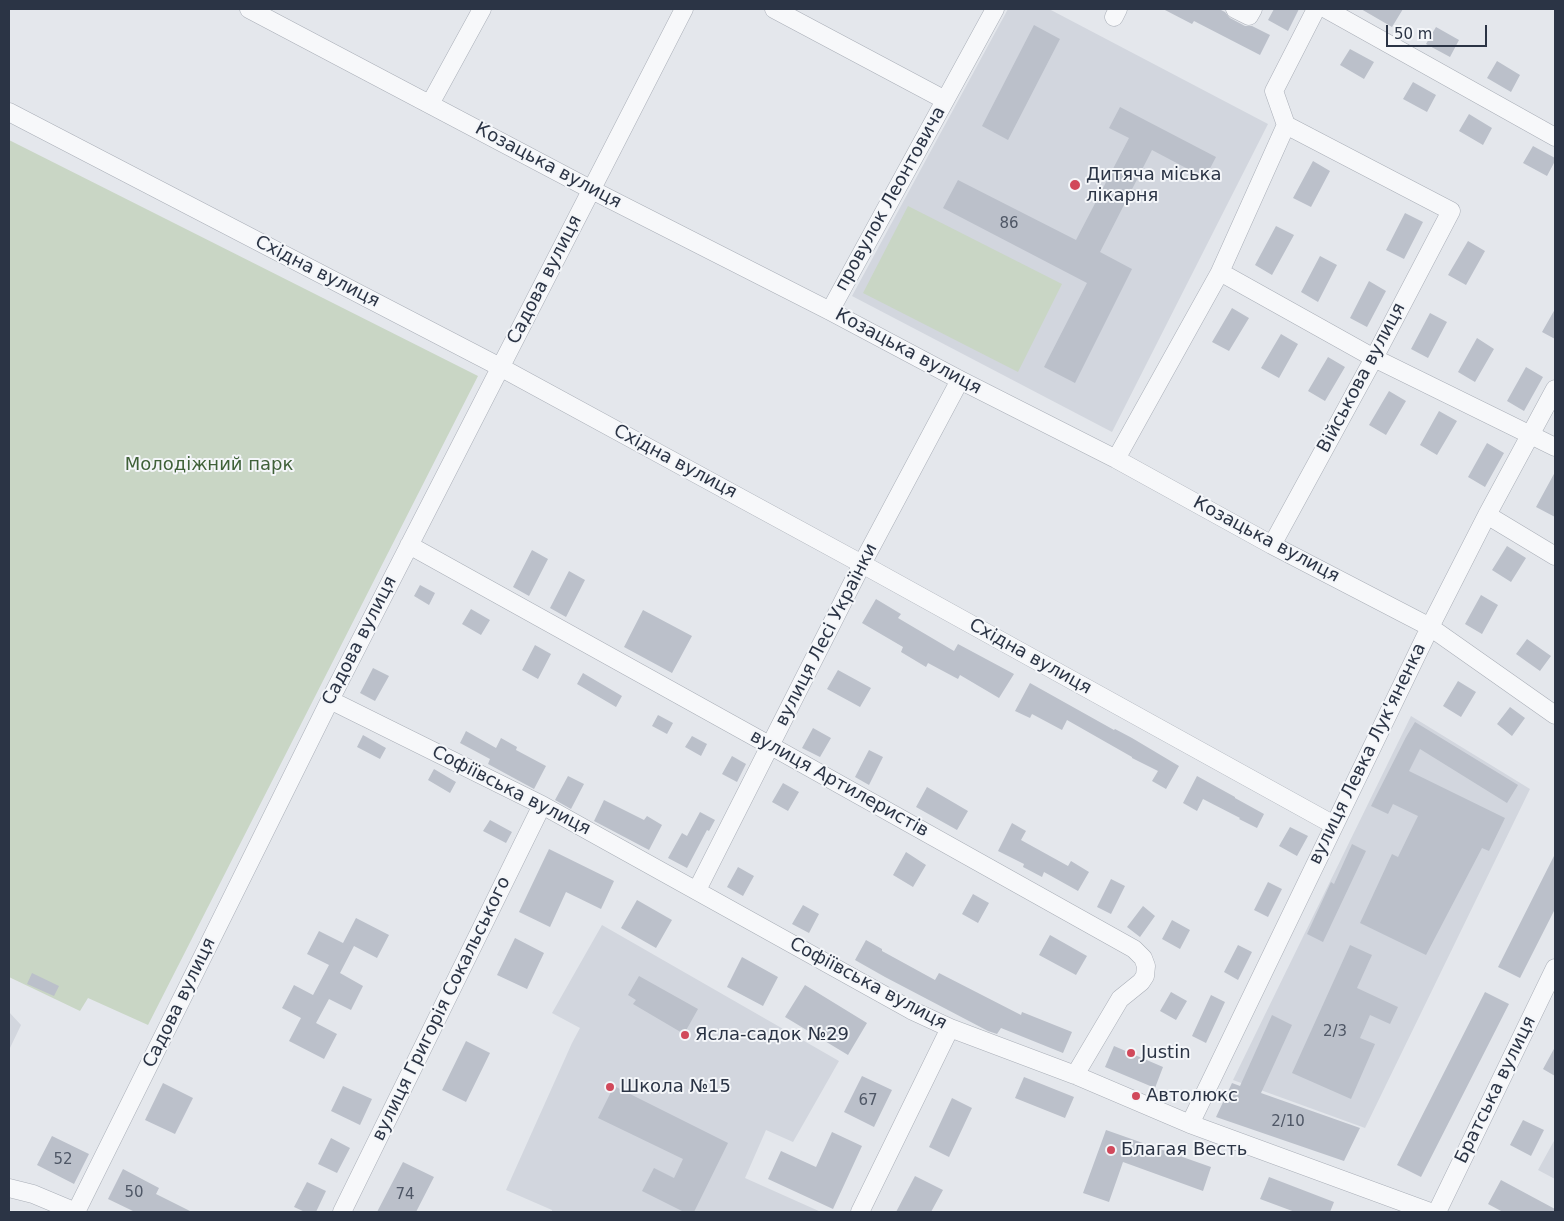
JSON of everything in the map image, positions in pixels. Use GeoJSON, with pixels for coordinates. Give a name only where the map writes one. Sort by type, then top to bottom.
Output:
{"type":"FeatureCollection","features":[{"type":"Feature","properties":{"kind":"street","name":"Козацька вулиця"},"geometry":{"type":"LineString","coordinates":[[249,9],[592,190],[1116,459],[1430,627],[1555,715]]}},
{"type":"Feature","properties":{"kind":"street"},"geometry":{"type":"LineString","coordinates":[[430,104],[482,9]]}},
{"type":"Feature","properties":{"kind":"street","name":"Садова вулиця"},"geometry":{"type":"LineString","coordinates":[[9,1188],[33,1194],[76,1212],[330,700],[684,9]]}},
{"type":"Feature","properties":{"kind":"street","name":"провулок Леонтовича"},"geometry":{"type":"LineString","coordinates":[[774,9],[945,100],[830,311]]}},
{"type":"Feature","properties":{"kind":"street"},"geometry":{"type":"LineString","coordinates":[[945,100],[995,9]]}},
{"type":"Feature","properties":{"kind":"street"},"geometry":{"type":"LineString","coordinates":[[1235,9],[1249,16],[1253,9]]}},
{"type":"Feature","properties":{"kind":"street"},"geometry":{"type":"LineString","coordinates":[[1116,459],[1220,272],[1286,125],[1274,91],[1316,9]]}},
{"type":"Feature","properties":{"kind":"street"},"geometry":{"type":"LineString","coordinates":[[1326,9],[1555,137]]}},
{"type":"Feature","properties":{"kind":"street","name":"Східна вулиця"},"geometry":{"type":"LineString","coordinates":[[9,112],[500,367],[862,564],[1334,825]]}},
{"type":"Feature","properties":{"kind":"street","name":"Військова вулиця"},"geometry":{"type":"LineString","coordinates":[[1272,544],[1374,358],[1451,211],[1286,125]]}},
{"type":"Feature","properties":{"kind":"street"},"geometry":{"type":"LineString","coordinates":[[1220,272],[1374,358],[1555,447]]}},
{"type":"Feature","properties":{"kind":"street","name":"вулиця Лесі Українки"},"geometry":{"type":"LineString","coordinates":[[697,890],[862,564],[960,380]]}},
{"type":"Feature","properties":{"kind":"street","name":"вулиця Левка Лук'яненка"},"geometry":{"type":"LineString","coordinates":[[1190,1124],[1430,627],[1555,388]]}},
{"type":"Feature","properties":{"kind":"street"},"geometry":{"type":"LineString","coordinates":[[1487,515],[1555,556]]}},
{"type":"Feature","properties":{"kind":"street","name":"вулиця Артилеристів"},"geometry":{"type":"LineString","coordinates":[[409,545],[1134,949],[1143,958],[1146,966],[1145,976],[1141,982],[1120,1000],[1075,1075]]}},
{"type":"Feature","properties":{"kind":"street","name":"Софіївська вулиця"},"geometry":{"type":"LineString","coordinates":[[330,700],[542,805],[912,1010],[950,1028],[1075,1075],[1190,1124],[1430,1212]]}},
{"type":"Feature","properties":{"kind":"street","name":"вулиця Григорія Сокальського"},"geometry":{"type":"LineString","coordinates":[[342,1212],[542,805]]}},
{"type":"Feature","properties":{"kind":"street","name":"Братська вулиця"},"geometry":{"type":"LineString","coordinates":[[1437,1212],[1555,968]]}},
{"type":"Feature","properties":{"kind":"street"},"geometry":{"type":"LineString","coordinates":[[860,1212],[950,1028]]}},
{"type":"Feature","properties":{"kind":"shaded area","name":"Дитяча міська лікарня"},"geometry":{"type":"Polygon","coordinates":[[[1008,9],[1049,9],[1268,124],[1112,432],[852,296],[1008,9]]]}},
{"type":"Feature","properties":{"kind":"shaded area"},"geometry":{"type":"Polygon","coordinates":[[[1411,716],[1530,789],[1365,1128],[1233,1080],[1411,716]]]}},
{"type":"Feature","properties":{"kind":"shaded area"},"geometry":{"type":"Polygon","coordinates":[[[602,925],[839,1061],[793,1142],[766,1130],[745,1178],[821,1212],[552,1212],[552,1210],[506,1190],[580,1028],[552,1013],[602,925]]]}},
{"type":"Feature","properties":{"kind":"shaded area"},"geometry":{"type":"Polygon","coordinates":[[[9,1012],[21,1025],[9,1050],[9,1012]]]}},
{"type":"Feature","properties":{"kind":"shaded area"},"geometry":{"type":"Polygon","coordinates":[[[1555,1139],[1555,1179],[1538,1170],[1555,1139]]]}},
{"type":"Feature","properties":{"kind":"green space","name":"Молодіжний парк"},"geometry":{"type":"Polygon","coordinates":[[[9,140],[478,376],[148,1025],[88,998],[80,1011],[9,977],[9,140]]]}},
{"type":"Feature","properties":{"kind":"green space"},"geometry":{"type":"Polygon","coordinates":[[[908,206],[1062,284],[1018,372],[863,293],[908,206]]]}},
{"type":"Feature","properties":{"kind":"building"},"geometry":{"type":"Polygon","coordinates":[[[1163,9],[1219,9],[1230,18],[1245,26],[1252,26],[1270,35],[1260,55],[1194,21],[1192,24],[1163,9]]]}},
{"type":"Feature","properties":{"kind":"building"},"geometry":{"type":"Polygon","coordinates":[[[1274,9],[1299,9],[1288,31],[1268,20],[1274,9]]]}},
{"type":"Feature","properties":{"kind":"building"},"geometry":{"type":"Polygon","coordinates":[[[1361,9],[1403,9],[1392,27],[1361,9]]]}},
{"type":"Feature","properties":{"kind":"building"},"geometry":{"type":"Polygon","coordinates":[[[1034,25],[1060,39],[1008,140],[982,126],[1034,25]]]}},
{"type":"Feature","properties":{"kind":"building"},"geometry":{"type":"Polygon","coordinates":[[[1436,27],[1459,40],[1450,57],[1426,44],[1436,27]]]}},
{"type":"Feature","properties":{"kind":"building"},"geometry":{"type":"Polygon","coordinates":[[[1350,49],[1374,62],[1364,79],[1340,65],[1350,49]]]}},
{"type":"Feature","properties":{"kind":"building"},"geometry":{"type":"Polygon","coordinates":[[[1497,61],[1520,75],[1511,92],[1487,78],[1497,61]]]}},
{"type":"Feature","properties":{"kind":"building"},"geometry":{"type":"Polygon","coordinates":[[[1413,82],[1436,95],[1427,112],[1403,99],[1413,82]]]}},
{"type":"Feature","properties":{"kind":"building"},"geometry":{"type":"Polygon","coordinates":[[[1120,107],[1216,157],[1205,178],[1152,150],[1100,252],[1132,269],[1075,383],[1044,367],[1087,283],[943,208],[958,180],[1076,240],[1129,138],[1109,128],[1120,107]]]}},
{"type":"Feature","properties":{"kind":"building"},"geometry":{"type":"Polygon","coordinates":[[[1469,114],[1492,128],[1483,145],[1459,131],[1469,114]]]}},
{"type":"Feature","properties":{"kind":"building"},"geometry":{"type":"Polygon","coordinates":[[[1533,146],[1555,158],[1547,176],[1523,163],[1533,146]]]}},
{"type":"Feature","properties":{"kind":"building"},"geometry":{"type":"Polygon","coordinates":[[[1313,161],[1330,171],[1311,207],[1293,198],[1313,161]]]}},
{"type":"Feature","properties":{"kind":"building"},"geometry":{"type":"Polygon","coordinates":[[[1405,213],[1423,222],[1404,259],[1386,250],[1405,213]]]}},
{"type":"Feature","properties":{"kind":"building"},"geometry":{"type":"Polygon","coordinates":[[[1276,226],[1294,235],[1272,275],[1255,265],[1276,226]]]}},
{"type":"Feature","properties":{"kind":"building"},"geometry":{"type":"Polygon","coordinates":[[[1468,241],[1485,251],[1466,285],[1448,275],[1468,241]]]}},
{"type":"Feature","properties":{"kind":"building"},"geometry":{"type":"Polygon","coordinates":[[[1320,256],[1337,265],[1318,302],[1301,292],[1320,256]]]}},
{"type":"Feature","properties":{"kind":"building"},"geometry":{"type":"Polygon","coordinates":[[[1369,281],[1386,291],[1367,327],[1350,318],[1369,281]]]}},
{"type":"Feature","properties":{"kind":"building"},"geometry":{"type":"Polygon","coordinates":[[[1232,308],[1249,318],[1229,351],[1212,342],[1232,308]]]}},
{"type":"Feature","properties":{"kind":"building"},"geometry":{"type":"Polygon","coordinates":[[[1555,309],[1555,339],[1542,332],[1555,309]]]}},
{"type":"Feature","properties":{"kind":"building"},"geometry":{"type":"Polygon","coordinates":[[[1430,313],[1447,322],[1428,358],[1411,349],[1430,313]]]}},
{"type":"Feature","properties":{"kind":"building"},"geometry":{"type":"Polygon","coordinates":[[[1281,334],[1298,344],[1279,378],[1261,368],[1281,334]]]}},
{"type":"Feature","properties":{"kind":"building"},"geometry":{"type":"Polygon","coordinates":[[[1477,338],[1494,349],[1475,382],[1458,372],[1477,338]]]}},
{"type":"Feature","properties":{"kind":"building"},"geometry":{"type":"Polygon","coordinates":[[[1328,357],[1345,367],[1325,401],[1308,391],[1328,357]]]}},
{"type":"Feature","properties":{"kind":"building"},"geometry":{"type":"Polygon","coordinates":[[[1526,367],[1543,377],[1524,411],[1507,401],[1526,367]]]}},
{"type":"Feature","properties":{"kind":"building"},"geometry":{"type":"Polygon","coordinates":[[[1389,391],[1406,401],[1386,435],[1369,425],[1389,391]]]}},
{"type":"Feature","properties":{"kind":"building"},"geometry":{"type":"Polygon","coordinates":[[[1439,411],[1457,421],[1437,455],[1420,445],[1439,411]]]}},
{"type":"Feature","properties":{"kind":"building"},"geometry":{"type":"Polygon","coordinates":[[[1487,443],[1504,453],[1485,487],[1468,477],[1487,443]]]}},
{"type":"Feature","properties":{"kind":"building"},"geometry":{"type":"Polygon","coordinates":[[[1555,472],[1555,517],[1536,507],[1555,472]]]}},
{"type":"Feature","properties":{"kind":"building"},"geometry":{"type":"Polygon","coordinates":[[[1507,546],[1526,558],[1511,582],[1492,570],[1507,546]]]}},
{"type":"Feature","properties":{"kind":"building"},"geometry":{"type":"Polygon","coordinates":[[[532,550],[548,559],[529,596],[513,587],[532,550]]]}},
{"type":"Feature","properties":{"kind":"building"},"geometry":{"type":"Polygon","coordinates":[[[569,571],[585,580],[566,617],[550,608],[569,571]]]}},
{"type":"Feature","properties":{"kind":"building"},"geometry":{"type":"Polygon","coordinates":[[[420,585],[435,593],[429,605],[414,596],[420,585]]]}},
{"type":"Feature","properties":{"kind":"building"},"geometry":{"type":"Polygon","coordinates":[[[1481,595],[1498,605],[1482,634],[1465,624],[1481,595]]]}},
{"type":"Feature","properties":{"kind":"building"},"geometry":{"type":"Polygon","coordinates":[[[876,599],[901,614],[898,618],[954,651],[958,644],[1014,674],[999,698],[960,675],[958,679],[928,663],[926,667],[901,652],[903,647],[862,623],[876,599]]]}},
{"type":"Feature","properties":{"kind":"building"},"geometry":{"type":"Polygon","coordinates":[[[471,609],[490,620],[481,635],[462,624],[471,609]]]}},
{"type":"Feature","properties":{"kind":"building"},"geometry":{"type":"Polygon","coordinates":[[[643,610],[692,636],[672,673],[624,647],[643,610]]]}},
{"type":"Feature","properties":{"kind":"building"},"geometry":{"type":"Polygon","coordinates":[[[1527,639],[1551,656],[1540,671],[1516,654],[1527,639]]]}},
{"type":"Feature","properties":{"kind":"building"},"geometry":{"type":"Polygon","coordinates":[[[535,645],[551,654],[538,679],[522,670],[535,645]]]}},
{"type":"Feature","properties":{"kind":"building"},"geometry":{"type":"Polygon","coordinates":[[[373,668],[389,676],[375,701],[360,693],[373,668]]]}},
{"type":"Feature","properties":{"kind":"building"},"geometry":{"type":"Polygon","coordinates":[[[838,670],[871,688],[860,707],[827,689],[838,670]]]}},
{"type":"Feature","properties":{"kind":"building"},"geometry":{"type":"Polygon","coordinates":[[[583,673],[622,696],[616,707],[577,684],[583,673]]]}},
{"type":"Feature","properties":{"kind":"building"},"geometry":{"type":"Polygon","coordinates":[[[1458,681],[1476,692],[1461,717],[1443,706],[1458,681]]]}},
{"type":"Feature","properties":{"kind":"building"},"geometry":{"type":"Polygon","coordinates":[[[1030,683],[1114,730],[1132,738],[1179,766],[1166,789],[1152,781],[1158,771],[1067,720],[1062,730],[1032,714],[1030,718],[1015,711],[1030,683]]]}},
{"type":"Feature","properties":{"kind":"building"},"geometry":{"type":"Polygon","coordinates":[[[1510,707],[1525,718],[1512,736],[1497,724],[1510,707]]]}},
{"type":"Feature","properties":{"kind":"building"},"geometry":{"type":"Polygon","coordinates":[[[658,715],[673,723],[667,734],[652,726],[658,715]]]}},
{"type":"Feature","properties":{"kind":"building"},"geometry":{"type":"Polygon","coordinates":[[[1415,722],[1518,785],[1507,803],[1420,749],[1409,771],[1505,818],[1489,851],[1482,848],[1426,955],[1360,923],[1392,854],[1398,857],[1418,816],[1393,804],[1388,814],[1371,806],[1415,722]]]}},
{"type":"Feature","properties":{"kind":"building"},"geometry":{"type":"Polygon","coordinates":[[[813,728],[831,738],[820,757],[802,748],[813,728]]]}},
{"type":"Feature","properties":{"kind":"building"},"geometry":{"type":"Polygon","coordinates":[[[466,731],[496,748],[501,738],[517,747],[516,750],[546,766],[534,789],[488,764],[490,759],[460,743],[466,731]]]}},
{"type":"Feature","properties":{"kind":"building"},"geometry":{"type":"Polygon","coordinates":[[[363,735],[386,748],[380,759],[357,747],[363,735]]]}},
{"type":"Feature","properties":{"kind":"building"},"geometry":{"type":"Polygon","coordinates":[[[692,736],[707,744],[701,756],[685,747],[692,736]]]}},
{"type":"Feature","properties":{"kind":"building"},"geometry":{"type":"Polygon","coordinates":[[[869,750],[883,757],[869,785],[855,777],[869,750]]]}},
{"type":"Feature","properties":{"kind":"building"},"geometry":{"type":"Polygon","coordinates":[[[732,756],[746,764],[737,782],[722,774],[732,756]]]}},
{"type":"Feature","properties":{"kind":"building"},"geometry":{"type":"Polygon","coordinates":[[[434,769],[456,782],[450,793],[428,780],[434,769]]]}},
{"type":"Feature","properties":{"kind":"building"},"geometry":{"type":"Polygon","coordinates":[[[568,776],[584,784],[571,809],[555,800],[568,776]]]}},
{"type":"Feature","properties":{"kind":"building"},"geometry":{"type":"Polygon","coordinates":[[[1197,776],[1264,814],[1257,828],[1203,799],[1197,811],[1183,803],[1197,776]]]}},
{"type":"Feature","properties":{"kind":"building"},"geometry":{"type":"Polygon","coordinates":[[[783,783],[799,792],[788,811],[772,802],[783,783]]]}},
{"type":"Feature","properties":{"kind":"building"},"geometry":{"type":"Polygon","coordinates":[[[927,787],[968,811],[957,830],[916,807],[927,787]]]}},
{"type":"Feature","properties":{"kind":"building"},"geometry":{"type":"Polygon","coordinates":[[[604,800],[644,820],[647,816],[662,825],[649,850],[594,821],[604,800]]]}},
{"type":"Feature","properties":{"kind":"building"},"geometry":{"type":"Polygon","coordinates":[[[700,812],[715,820],[709,831],[707,830],[687,868],[668,858],[682,833],[687,836],[700,812]]]}},
{"type":"Feature","properties":{"kind":"building"},"geometry":{"type":"Polygon","coordinates":[[[490,820],[512,832],[506,843],[483,831],[490,820]]]}},
{"type":"Feature","properties":{"kind":"building"},"geometry":{"type":"Polygon","coordinates":[[[1012,823],[1026,831],[1021,840],[1068,866],[1071,861],[1089,872],[1078,891],[1044,872],[1042,877],[1023,867],[1024,864],[998,851],[1012,823]]]}},
{"type":"Feature","properties":{"kind":"building"},"geometry":{"type":"Polygon","coordinates":[[[1290,827],[1308,836],[1297,856],[1279,846],[1290,827]]]}},
{"type":"Feature","properties":{"kind":"building"},"geometry":{"type":"Polygon","coordinates":[[[1352,844],[1366,851],[1323,942],[1307,934],[1331,882],[1334,884],[1352,844]]]}},
{"type":"Feature","properties":{"kind":"building"},"geometry":{"type":"Polygon","coordinates":[[[549,849],[614,881],[601,909],[566,892],[550,927],[519,912],[549,849]]]}},
{"type":"Feature","properties":{"kind":"building"},"geometry":{"type":"Polygon","coordinates":[[[906,852],[926,865],[913,887],[893,875],[906,852]]]}},
{"type":"Feature","properties":{"kind":"building"},"geometry":{"type":"Polygon","coordinates":[[[1555,854],[1555,909],[1520,978],[1498,967],[1555,854]]]}},
{"type":"Feature","properties":{"kind":"building"},"geometry":{"type":"Polygon","coordinates":[[[738,867],[754,876],[743,896],[727,887],[738,867]]]}},
{"type":"Feature","properties":{"kind":"building"},"geometry":{"type":"Polygon","coordinates":[[[1111,879],[1125,886],[1111,914],[1097,907],[1111,879]]]}},
{"type":"Feature","properties":{"kind":"building"},"geometry":{"type":"Polygon","coordinates":[[[1268,882],[1282,889],[1268,917],[1254,910],[1268,882]]]}},
{"type":"Feature","properties":{"kind":"building"},"geometry":{"type":"Polygon","coordinates":[[[973,894],[989,903],[978,923],[962,914],[973,894]]]}},
{"type":"Feature","properties":{"kind":"building"},"geometry":{"type":"Polygon","coordinates":[[[637,900],[672,920],[656,948],[621,928],[637,900]]]}},
{"type":"Feature","properties":{"kind":"building"},"geometry":{"type":"Polygon","coordinates":[[[803,905],[819,914],[809,933],[792,924],[803,905]]]}},
{"type":"Feature","properties":{"kind":"building"},"geometry":{"type":"Polygon","coordinates":[[[1143,906],[1155,916],[1140,937],[1127,927],[1143,906]]]}},
{"type":"Feature","properties":{"kind":"building"},"geometry":{"type":"Polygon","coordinates":[[[356,918],[389,935],[377,958],[354,946],[340,973],[363,986],[351,1010],[329,999],[316,1023],[337,1034],[324,1059],[289,1041],[301,1018],[282,1008],[294,985],[313,995],[329,965],[307,954],[319,931],[343,943],[356,918]]]}},
{"type":"Feature","properties":{"kind":"building"},"geometry":{"type":"Polygon","coordinates":[[[1172,920],[1190,930],[1180,949],[1162,939],[1172,920]]]}},
{"type":"Feature","properties":{"kind":"building"},"geometry":{"type":"Polygon","coordinates":[[[1050,935],[1087,956],[1076,975],[1039,955],[1050,935]]]}},
{"type":"Feature","properties":{"kind":"building"},"geometry":{"type":"Polygon","coordinates":[[[515,938],[544,953],[527,989],[497,975],[515,938]]]}},
{"type":"Feature","properties":{"kind":"building"},"geometry":{"type":"Polygon","coordinates":[[[866,940],[935,980],[939,973],[1021,1015],[1022,1012],[1072,1032],[1063,1053],[1001,1028],[997,1034],[988,1031],[855,960],[866,940]]]}},
{"type":"Feature","properties":{"kind":"building"},"geometry":{"type":"Polygon","coordinates":[[[1238,945],[1252,952],[1238,980],[1224,972],[1238,945]]]}},
{"type":"Feature","properties":{"kind":"building"},"geometry":{"type":"Polygon","coordinates":[[[1350,945],[1372,955],[1357,988],[1398,1007],[1390,1024],[1370,1015],[1360,1038],[1375,1044],[1351,1099],[1292,1073],[1350,945]]]}},
{"type":"Feature","properties":{"kind":"building"},"geometry":{"type":"Polygon","coordinates":[[[742,957],[778,977],[763,1006],[727,987],[742,957]]]}},
{"type":"Feature","properties":{"kind":"building"},"geometry":{"type":"Polygon","coordinates":[[[32,973],[59,986],[54,996],[27,984],[32,973]]]}},
{"type":"Feature","properties":{"kind":"building"},"geometry":{"type":"Polygon","coordinates":[[[639,976],[698,1009],[684,1034],[633,1004],[636,1000],[628,995],[639,976]]]}},
{"type":"Feature","properties":{"kind":"building"},"geometry":{"type":"Polygon","coordinates":[[[805,985],[867,1023],[848,1055],[785,1017],[805,985]]]}},
{"type":"Feature","properties":{"kind":"building"},"geometry":{"type":"Polygon","coordinates":[[[1171,992],[1187,1001],[1176,1020],[1160,1011],[1171,992]]]}},
{"type":"Feature","properties":{"kind":"building"},"geometry":{"type":"Polygon","coordinates":[[[1485,992],[1509,1004],[1421,1177],[1397,1165],[1485,992]]]}},
{"type":"Feature","properties":{"kind":"building"},"geometry":{"type":"Polygon","coordinates":[[[1211,995],[1225,1002],[1206,1043],[1192,1036],[1211,995]]]}},
{"type":"Feature","properties":{"kind":"building"},"geometry":{"type":"Polygon","coordinates":[[[1272,1015],[1292,1025],[1261,1093],[1360,1128],[1344,1161],[1216,1117],[1232,1083],[1240,1086],[1272,1015]]]}},
{"type":"Feature","properties":{"kind":"building"},"geometry":{"type":"Polygon","coordinates":[[[466,1041],[490,1053],[466,1102],[442,1090],[466,1041]]]}},
{"type":"Feature","properties":{"kind":"building"},"geometry":{"type":"Polygon","coordinates":[[[1114,1046],[1163,1067],[1155,1088],[1105,1067],[1114,1046]]]}},
{"type":"Feature","properties":{"kind":"building"},"geometry":{"type":"Polygon","coordinates":[[[1555,1047],[1555,1076],[1543,1069],[1555,1047]]]}},
{"type":"Feature","properties":{"kind":"building"},"geometry":{"type":"Polygon","coordinates":[[[862,1076],[892,1090],[874,1127],[844,1112],[862,1076]]]}},
{"type":"Feature","properties":{"kind":"building"},"geometry":{"type":"Polygon","coordinates":[[[1024,1077],[1074,1097],[1065,1118],[1015,1098],[1024,1077]]]}},
{"type":"Feature","properties":{"kind":"building"},"geometry":{"type":"Polygon","coordinates":[[[163,1083],[193,1098],[175,1134],[145,1120],[163,1083]]]}},
{"type":"Feature","properties":{"kind":"building"},"geometry":{"type":"Polygon","coordinates":[[[343,1086],[372,1099],[360,1125],[331,1111],[343,1086]]]}},
{"type":"Feature","properties":{"kind":"building"},"geometry":{"type":"Polygon","coordinates":[[[614,1086],[728,1143],[694,1212],[684,1212],[642,1191],[654,1168],[674,1178],[683,1159],[598,1118],[614,1086]]]}},
{"type":"Feature","properties":{"kind":"building"},"geometry":{"type":"Polygon","coordinates":[[[952,1098],[972,1108],[949,1157],[929,1147],[952,1098]]]}},
{"type":"Feature","properties":{"kind":"building"},"geometry":{"type":"Polygon","coordinates":[[[1523,1120],[1544,1130],[1531,1156],[1510,1145],[1523,1120]]]}},
{"type":"Feature","properties":{"kind":"building"},"geometry":{"type":"Polygon","coordinates":[[[1106,1130],[1211,1167],[1203,1191],[1123,1162],[1109,1202],[1083,1193],[1106,1130]]]}},
{"type":"Feature","properties":{"kind":"building"},"geometry":{"type":"Polygon","coordinates":[[[832,1132],[862,1146],[833,1209],[768,1179],[781,1151],[816,1167],[832,1132]]]}},
{"type":"Feature","properties":{"kind":"building"},"geometry":{"type":"Polygon","coordinates":[[[52,1136],[89,1154],[74,1184],[37,1165],[52,1136]]]}},
{"type":"Feature","properties":{"kind":"building"},"geometry":{"type":"Polygon","coordinates":[[[331,1138],[350,1148],[337,1173],[318,1164],[331,1138]]]}},
{"type":"Feature","properties":{"kind":"building"},"geometry":{"type":"Polygon","coordinates":[[[403,1162],[434,1177],[416,1212],[377,1212],[403,1162]]]}},
{"type":"Feature","properties":{"kind":"building"},"geometry":{"type":"Polygon","coordinates":[[[123,1169],[159,1188],[156,1194],[192,1212],[135,1212],[108,1199],[123,1169]]]}},
{"type":"Feature","properties":{"kind":"building"},"geometry":{"type":"Polygon","coordinates":[[[915,1176],[943,1190],[931,1212],[896,1212],[915,1176]]]}},
{"type":"Feature","properties":{"kind":"building"},"geometry":{"type":"Polygon","coordinates":[[[1269,1177],[1334,1202],[1330,1212],[1295,1212],[1260,1199],[1269,1177]]]}},
{"type":"Feature","properties":{"kind":"building"},"geometry":{"type":"Polygon","coordinates":[[[1501,1180],[1555,1209],[1555,1212],[1503,1212],[1488,1204],[1501,1180]]]}},
{"type":"Feature","properties":{"kind":"building"},"geometry":{"type":"Polygon","coordinates":[[[307,1182],[326,1191],[316,1212],[305,1212],[294,1207],[307,1182]]]}},
{"type":"Feature","properties":{"kind":"place","name":"Дитяча міська лікарня"},"geometry":{"type":"Point","coordinates":[1075,185]}},
{"type":"Feature","properties":{"kind":"place","name":"Ясла-садок №29"},"geometry":{"type":"Point","coordinates":[685,1035]}},
{"type":"Feature","properties":{"kind":"place","name":"Justin"},"geometry":{"type":"Point","coordinates":[1131,1053]}},
{"type":"Feature","properties":{"kind":"place","name":"Школа №15"},"geometry":{"type":"Point","coordinates":[610,1087]}},
{"type":"Feature","properties":{"kind":"place","name":"Автолюкс"},"geometry":{"type":"Point","coordinates":[1136,1096]}},
{"type":"Feature","properties":{"kind":"place","name":"Благая Весть"},"geometry":{"type":"Point","coordinates":[1111,1150]}}]}
